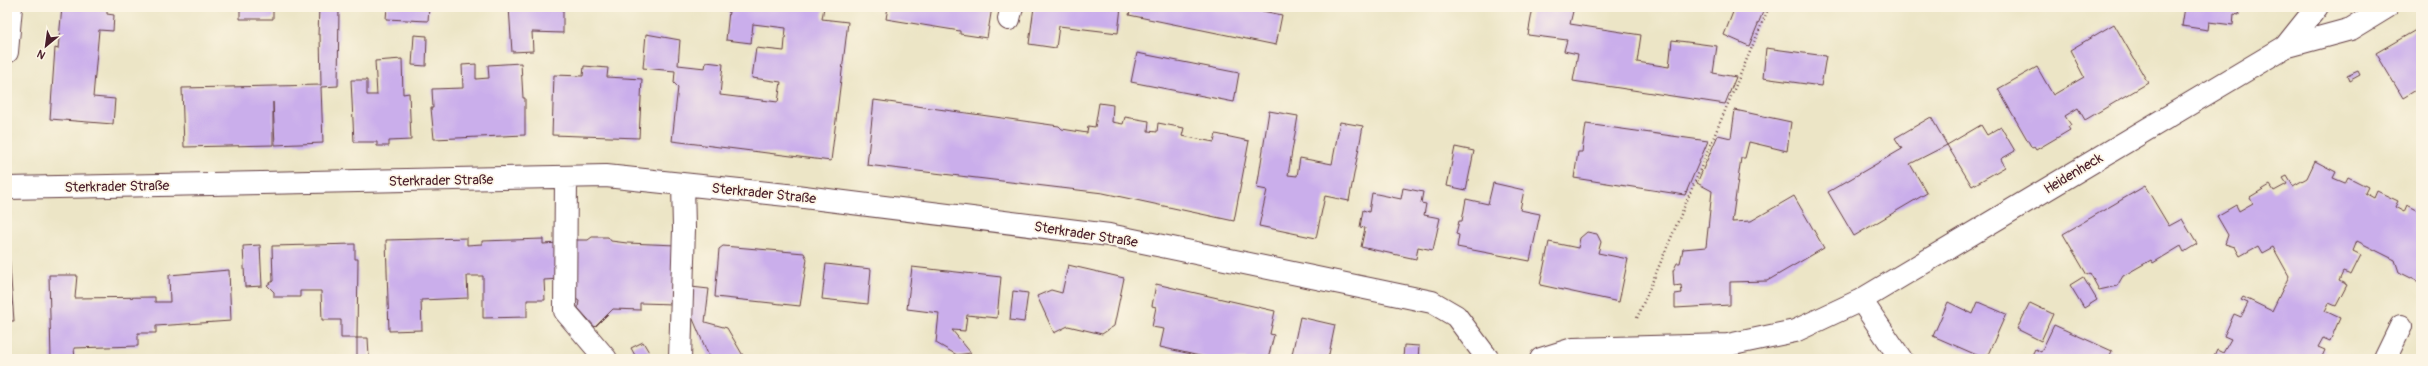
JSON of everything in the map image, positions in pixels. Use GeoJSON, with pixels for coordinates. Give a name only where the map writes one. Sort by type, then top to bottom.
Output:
{"type":"FeatureCollection","features":[{"type":"Feature","properties":{"kind":"street"},"geometry":{"type":"LineString","coordinates":[[7,52],[11,7]]}},
{"type":"Feature","properties":{"kind":"street","name":"Heidenheck"},"geometry":{"type":"LineString","coordinates":[[2285,46],[2317,7]]}},
{"type":"Feature","properties":{"kind":"street","name":"Heidenheck"},"geometry":{"type":"LineString","coordinates":[[1861,300],[2285,46],[2350,28],[2387,7]]}},
{"type":"Feature","properties":{"kind":"street","name":"Sterkrader Straße"},"geometry":{"type":"LineString","coordinates":[[7,188],[606,176],[683,184],[1109,235],[1432,302],[1456,316],[1488,359]]}},
{"type":"Feature","properties":{"kind":"street"},"geometry":{"type":"LineString","coordinates":[[566,177],[565,311],[606,359]]}},
{"type":"Feature","properties":{"kind":"street"},"geometry":{"type":"LineString","coordinates":[[680,359],[684,228],[683,184]]}},
{"type":"Feature","properties":{"kind":"street"},"geometry":{"type":"LineString","coordinates":[[1541,359],[1573,349],[1728,345],[1795,331],[1861,300],[1901,359]]}},
{"type":"Feature","properties":{"kind":"street"},"geometry":{"type":"LineString","coordinates":[[2385,359],[2401,326]]}},
{"type":"Feature","properties":{"kind":"path"},"geometry":{"type":"LineString","coordinates":[[1624,348],[1769,7]]}},
{"type":"Feature","properties":{"kind":"building"},"geometry":{"type":"Polygon","coordinates":[[[62,7],[107,7],[107,14],[114,15],[113,31],[99,30],[93,97],[115,99],[113,124],[50,119],[55,48],[58,49],[62,7]]]}},
{"type":"Feature","properties":{"kind":"building"},"geometry":{"type":"Polygon","coordinates":[[[240,7],[273,7],[273,19],[240,19],[240,7]]]}},
{"type":"Feature","properties":{"kind":"building"},"geometry":{"type":"Polygon","coordinates":[[[319,7],[339,7],[338,86],[321,87],[323,143],[275,145],[273,102],[273,145],[184,147],[182,88],[321,85],[320,35],[318,35],[319,7]]]}},
{"type":"Feature","properties":{"kind":"building"},"geometry":{"type":"Polygon","coordinates":[[[387,7],[429,7],[428,21],[386,19],[387,7]]]}},
{"type":"Feature","properties":{"kind":"building"},"geometry":{"type":"Polygon","coordinates":[[[509,7],[563,7],[563,33],[532,32],[533,51],[512,52],[509,7]]]}},
{"type":"Feature","properties":{"kind":"building"},"geometry":{"type":"Polygon","coordinates":[[[701,7],[730,7],[730,9],[741,10],[741,7],[824,7],[822,19],[848,22],[831,161],[672,141],[678,87],[674,83],[675,71],[643,68],[646,34],[680,40],[678,65],[705,68],[706,62],[723,64],[720,95],[778,102],[781,82],[752,78],[756,48],[784,51],[786,28],[753,24],[751,43],[726,40],[729,11],[701,7]]]}},
{"type":"Feature","properties":{"kind":"building"},"geometry":{"type":"Polygon","coordinates":[[[888,7],[992,7],[987,38],[960,34],[960,31],[886,19],[888,7]]]}},
{"type":"Feature","properties":{"kind":"building"},"geometry":{"type":"Polygon","coordinates":[[[1034,7],[1121,7],[1118,33],[1059,26],[1056,48],[1029,44],[1034,7]]]}},
{"type":"Feature","properties":{"kind":"building"},"geometry":{"type":"Polygon","coordinates":[[[1131,7],[1243,7],[1282,15],[1276,45],[1129,15],[1131,7]]]}},
{"type":"Feature","properties":{"kind":"building"},"geometry":{"type":"Polygon","coordinates":[[[1533,7],[1574,7],[1570,24],[1641,35],[1637,62],[1669,67],[1672,40],[1717,46],[1713,73],[1736,77],[1725,104],[1573,81],[1578,54],[1564,51],[1567,40],[1528,35],[1533,7]]]}},
{"type":"Feature","properties":{"kind":"building"},"geometry":{"type":"Polygon","coordinates":[[[1735,7],[1765,7],[1749,46],[1724,35],[1735,7]]]}},
{"type":"Feature","properties":{"kind":"building"},"geometry":{"type":"Polygon","coordinates":[[[2185,7],[2240,7],[2239,15],[2234,14],[2233,25],[2209,22],[2208,30],[2182,26],[2185,7]]]}},
{"type":"Feature","properties":{"kind":"building"},"geometry":{"type":"Polygon","coordinates":[[[2114,24],[2148,83],[2085,120],[2078,108],[2065,116],[2071,125],[2068,127],[2070,130],[2036,150],[2034,147],[2032,148],[1998,89],[2037,67],[2053,95],[2084,77],[2070,50],[2114,24]]]}},
{"type":"Feature","properties":{"kind":"building"},"geometry":{"type":"Polygon","coordinates":[[[2421,27],[2421,87],[2403,98],[2376,53],[2421,27]]]}},
{"type":"Feature","properties":{"kind":"building"},"geometry":{"type":"Polygon","coordinates":[[[414,35],[427,36],[426,66],[412,65],[414,35]]]}},
{"type":"Feature","properties":{"kind":"building"},"geometry":{"type":"Polygon","coordinates":[[[1766,48],[1826,56],[1821,86],[1763,78],[1766,48]]]}},
{"type":"Feature","properties":{"kind":"building"},"geometry":{"type":"Polygon","coordinates":[[[1137,53],[1239,73],[1234,102],[1131,82],[1137,53]]]}},
{"type":"Feature","properties":{"kind":"building"},"geometry":{"type":"Polygon","coordinates":[[[402,59],[403,94],[409,93],[411,140],[389,141],[389,146],[377,146],[377,142],[354,142],[351,80],[367,80],[367,95],[377,95],[375,61],[402,59]]]}},
{"type":"Feature","properties":{"kind":"building"},"geometry":{"type":"Polygon","coordinates":[[[521,63],[523,98],[525,98],[525,135],[434,139],[431,108],[433,108],[432,89],[463,88],[462,65],[476,64],[476,79],[489,78],[488,65],[521,63]]]}},
{"type":"Feature","properties":{"kind":"building"},"geometry":{"type":"Polygon","coordinates":[[[584,66],[608,68],[607,77],[642,79],[639,138],[552,135],[554,75],[583,76],[584,66]]]}},
{"type":"Feature","properties":{"kind":"building"},"geometry":{"type":"Polygon","coordinates":[[[2358,71],[2360,75],[2349,81],[2347,76],[2358,71]]]}},
{"type":"Feature","properties":{"kind":"building"},"geometry":{"type":"Polygon","coordinates":[[[874,100],[1059,126],[1062,129],[1087,133],[1088,126],[1095,127],[1099,103],[1113,105],[1112,122],[1123,124],[1125,117],[1149,121],[1148,131],[1157,132],[1158,123],[1184,128],[1182,136],[1214,142],[1216,134],[1249,141],[1234,221],[1103,193],[867,165],[874,100]]]}},
{"type":"Feature","properties":{"kind":"building"},"geometry":{"type":"Polygon","coordinates":[[[1735,110],[1791,122],[1787,151],[1749,142],[1745,158],[1741,158],[1732,222],[1751,221],[1794,196],[1824,248],[1767,281],[1730,282],[1730,305],[1675,308],[1675,294],[1682,293],[1681,285],[1674,286],[1673,271],[1677,263],[1680,263],[1683,249],[1706,247],[1712,191],[1697,183],[1718,135],[1731,138],[1735,110]]]}},
{"type":"Feature","properties":{"kind":"building"},"geometry":{"type":"Polygon","coordinates":[[[1269,111],[1298,116],[1288,175],[1297,176],[1300,158],[1332,164],[1340,122],[1363,126],[1349,201],[1325,196],[1316,238],[1259,226],[1267,190],[1257,188],[1269,111]]]}},
{"type":"Feature","properties":{"kind":"building"},"geometry":{"type":"Polygon","coordinates":[[[1931,117],[1947,145],[1910,164],[1927,193],[1854,236],[1828,192],[1902,149],[1895,138],[1931,117]]]}},
{"type":"Feature","properties":{"kind":"building"},"geometry":{"type":"Polygon","coordinates":[[[1586,124],[1708,141],[1685,195],[1574,178],[1578,152],[1582,152],[1586,124]]]}},
{"type":"Feature","properties":{"kind":"building"},"geometry":{"type":"Polygon","coordinates":[[[1981,125],[1987,135],[2001,127],[2015,151],[2001,159],[2005,167],[1972,186],[1947,145],[1981,125]]]}},
{"type":"Feature","properties":{"kind":"building"},"geometry":{"type":"Polygon","coordinates":[[[1455,147],[1474,151],[1466,190],[1447,186],[1455,147]]]}},
{"type":"Feature","properties":{"kind":"building"},"geometry":{"type":"Polygon","coordinates":[[[2315,161],[2336,172],[2333,178],[2345,183],[2348,177],[2368,187],[2365,193],[2374,198],[2377,191],[2398,201],[2395,207],[2404,212],[2407,205],[2421,212],[2421,283],[2399,272],[2395,260],[2357,241],[2353,251],[2361,255],[2351,275],[2343,272],[2339,281],[2347,285],[2336,306],[2329,303],[2325,311],[2340,318],[2330,341],[2323,338],[2318,347],[2325,350],[2321,359],[2213,359],[2217,350],[2223,353],[2231,339],[2224,336],[2234,314],[2241,317],[2248,303],[2241,300],[2243,297],[2272,311],[2289,276],[2273,247],[2262,253],[2258,246],[2240,256],[2235,247],[2225,244],[2228,235],[2217,216],[2236,205],[2239,211],[2253,203],[2250,197],[2270,185],[2274,191],[2287,184],[2283,178],[2287,176],[2293,186],[2307,178],[2315,161]]]}},
{"type":"Feature","properties":{"kind":"building"},"geometry":{"type":"Polygon","coordinates":[[[1493,183],[1524,190],[1520,210],[1540,214],[1530,261],[1457,247],[1459,235],[1456,234],[1459,221],[1462,221],[1466,199],[1488,204],[1493,183]]]}},
{"type":"Feature","properties":{"kind":"building"},"geometry":{"type":"Polygon","coordinates":[[[2145,186],[2169,226],[2182,219],[2197,244],[2184,252],[2181,246],[2153,263],[2151,260],[2123,276],[2117,286],[2099,290],[2090,273],[2087,275],[2063,234],[2145,186]]]}},
{"type":"Feature","properties":{"kind":"building"},"geometry":{"type":"Polygon","coordinates":[[[1403,188],[1423,192],[1421,203],[1426,204],[1424,215],[1440,218],[1433,250],[1418,247],[1416,259],[1361,247],[1365,228],[1360,227],[1363,210],[1369,212],[1372,193],[1401,199],[1403,188]]]}},
{"type":"Feature","properties":{"kind":"building"},"geometry":{"type":"Polygon","coordinates":[[[1587,232],[1597,234],[1601,242],[1598,253],[1628,259],[1619,302],[1540,285],[1549,242],[1578,248],[1580,238],[1587,232]]]}},
{"type":"Feature","properties":{"kind":"building"},"geometry":{"type":"Polygon","coordinates":[[[592,237],[608,237],[611,241],[627,243],[676,245],[674,304],[640,303],[640,310],[613,309],[595,327],[578,308],[579,300],[575,300],[575,240],[588,240],[592,237]]]}},
{"type":"Feature","properties":{"kind":"building"},"geometry":{"type":"Polygon","coordinates":[[[467,238],[467,245],[482,244],[482,241],[543,239],[543,244],[558,243],[559,279],[544,280],[545,300],[527,300],[527,317],[483,318],[483,276],[467,276],[468,298],[421,300],[422,330],[389,331],[386,240],[467,238]]]}},
{"type":"Feature","properties":{"kind":"building"},"geometry":{"type":"Polygon","coordinates":[[[355,244],[355,259],[358,259],[357,338],[341,338],[341,320],[322,320],[321,291],[300,291],[300,297],[274,297],[274,292],[267,285],[273,281],[272,246],[355,244]]]}},
{"type":"Feature","properties":{"kind":"building"},"geometry":{"type":"Polygon","coordinates":[[[260,245],[262,286],[245,287],[243,246],[260,245]]]}},
{"type":"Feature","properties":{"kind":"building"},"geometry":{"type":"Polygon","coordinates":[[[723,246],[804,253],[807,259],[800,306],[715,297],[719,249],[723,246]]]}},
{"type":"Feature","properties":{"kind":"building"},"geometry":{"type":"Polygon","coordinates":[[[7,253],[9,253],[14,321],[7,321],[7,253]]]}},
{"type":"Feature","properties":{"kind":"building"},"geometry":{"type":"Polygon","coordinates":[[[826,264],[871,269],[868,304],[822,299],[826,264]]]}},
{"type":"Feature","properties":{"kind":"building"},"geometry":{"type":"Polygon","coordinates":[[[1068,265],[1124,278],[1114,326],[1102,334],[1068,326],[1054,333],[1037,296],[1051,290],[1062,293],[1068,265]]]}},
{"type":"Feature","properties":{"kind":"building"},"geometry":{"type":"Polygon","coordinates":[[[912,267],[1001,277],[997,318],[967,315],[965,331],[952,330],[971,353],[957,355],[936,343],[939,313],[907,309],[912,267]]]}},
{"type":"Feature","properties":{"kind":"building"},"geometry":{"type":"Polygon","coordinates":[[[229,270],[231,321],[156,326],[156,333],[138,333],[138,346],[74,348],[75,359],[51,359],[49,275],[77,275],[75,298],[155,297],[155,302],[170,302],[169,275],[229,270]]]}},
{"type":"Feature","properties":{"kind":"building"},"geometry":{"type":"Polygon","coordinates":[[[2083,277],[2097,300],[2084,308],[2070,285],[2083,277]]]}},
{"type":"Feature","properties":{"kind":"building"},"geometry":{"type":"Polygon","coordinates":[[[1156,284],[1275,311],[1270,334],[1274,335],[1268,359],[1213,359],[1160,347],[1164,329],[1152,327],[1156,307],[1152,306],[1156,284]]]}},
{"type":"Feature","properties":{"kind":"building"},"geometry":{"type":"Polygon","coordinates":[[[691,287],[709,289],[705,322],[727,328],[745,359],[710,359],[693,319],[688,319],[691,287]]]}},
{"type":"Feature","properties":{"kind":"building"},"geometry":{"type":"Polygon","coordinates":[[[1013,291],[1028,293],[1024,322],[1010,320],[1013,291]]]}},
{"type":"Feature","properties":{"kind":"building"},"geometry":{"type":"Polygon","coordinates":[[[1948,302],[1973,314],[1978,302],[2006,314],[1986,359],[1933,336],[1948,302]]]}},
{"type":"Feature","properties":{"kind":"building"},"geometry":{"type":"Polygon","coordinates":[[[2030,303],[2053,314],[2041,341],[2017,329],[2030,303]]]}},
{"type":"Feature","properties":{"kind":"building"},"geometry":{"type":"Polygon","coordinates":[[[1300,317],[1335,325],[1328,359],[1291,359],[1300,317]]]}},
{"type":"Feature","properties":{"kind":"building"},"geometry":{"type":"Polygon","coordinates":[[[2054,325],[2112,351],[2108,359],[2030,359],[2035,349],[2041,352],[2054,325]]]}},
{"type":"Feature","properties":{"kind":"building"},"geometry":{"type":"Polygon","coordinates":[[[357,338],[368,338],[369,357],[357,358],[357,338]]]}},
{"type":"Feature","properties":{"kind":"building"},"geometry":{"type":"Polygon","coordinates":[[[643,342],[653,359],[637,359],[631,348],[643,342]]]}},
{"type":"Feature","properties":{"kind":"building"},"geometry":{"type":"Polygon","coordinates":[[[1404,345],[1419,346],[1418,359],[1403,359],[1404,345]]]}}]}
